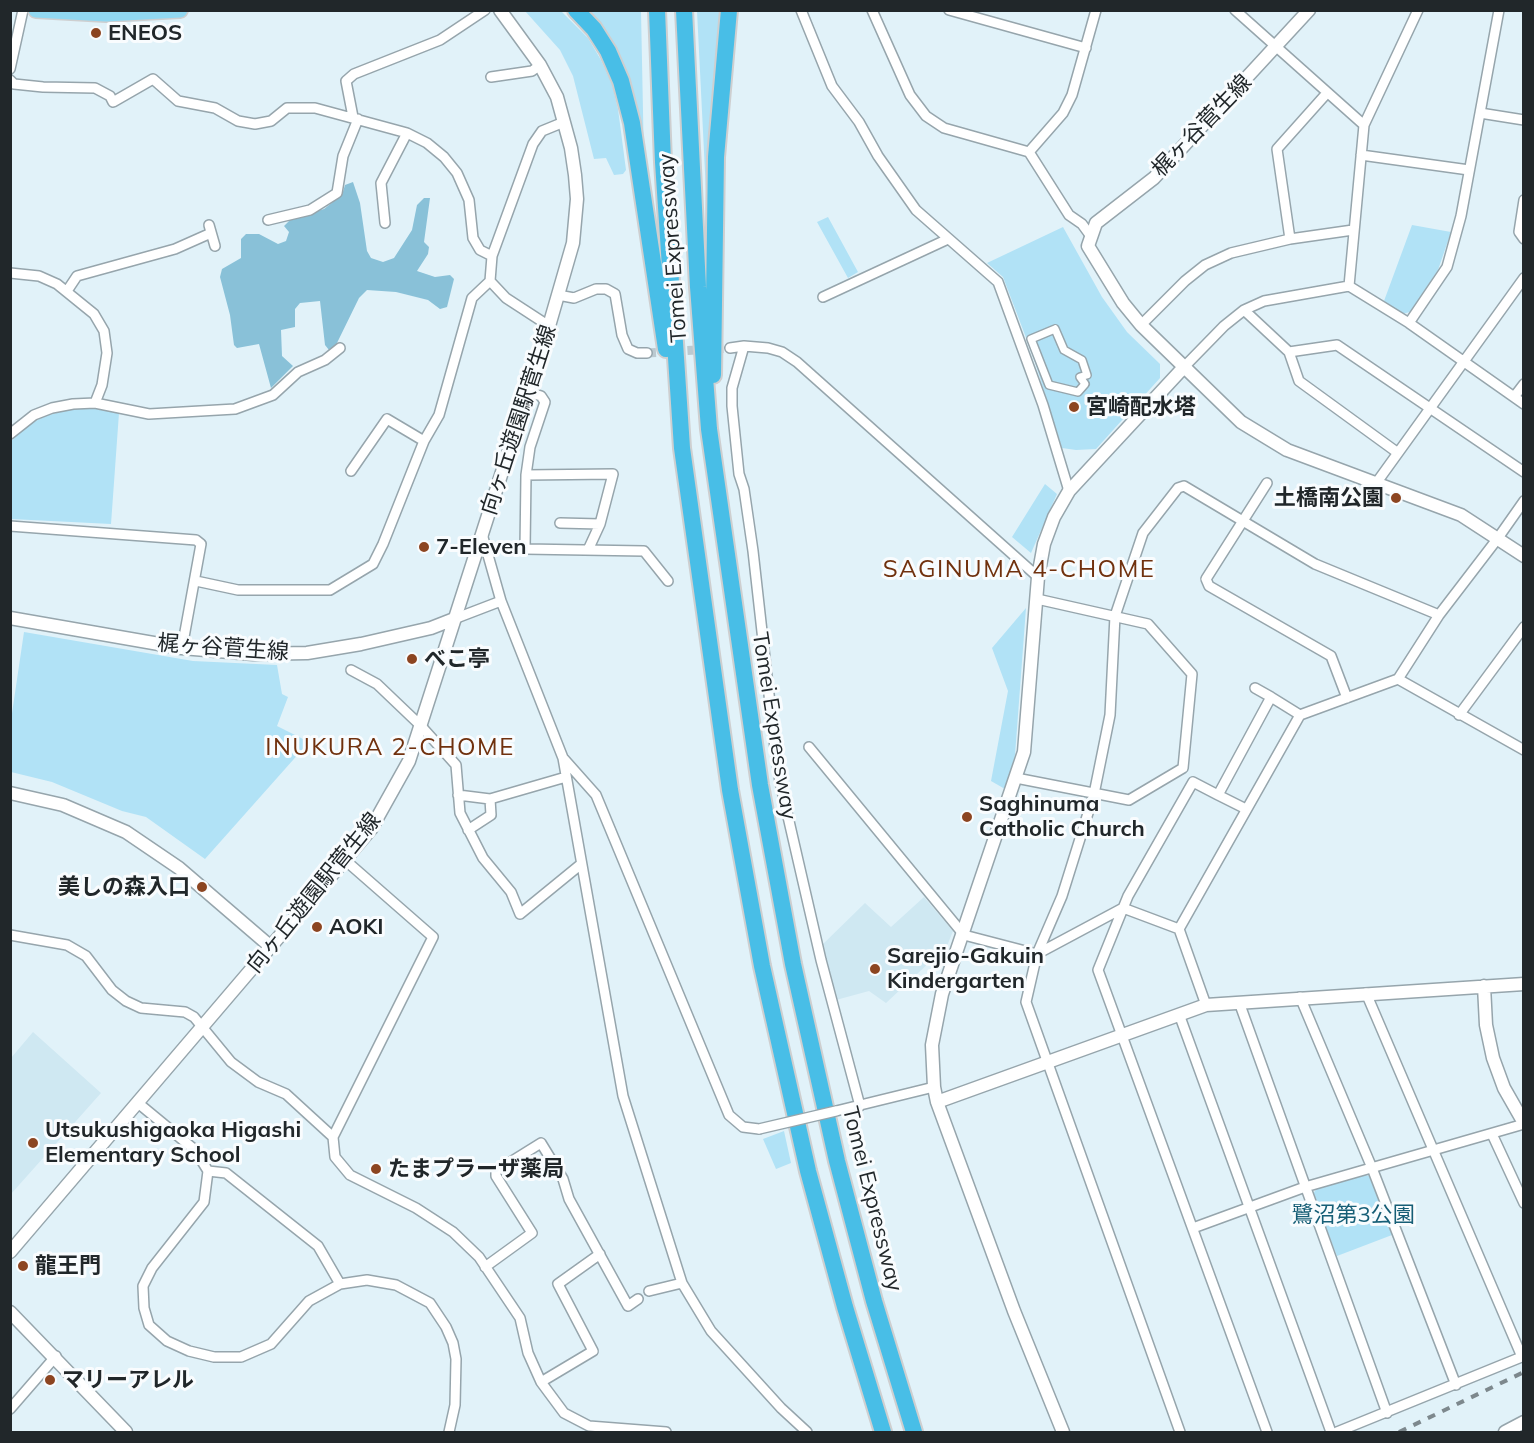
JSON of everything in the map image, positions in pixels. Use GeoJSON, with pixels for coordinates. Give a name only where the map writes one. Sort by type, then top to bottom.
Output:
{"type":"FeatureCollection","features":[{"type":"Feature","properties":{"kind":"highway"},"geometry":{"type":"LineString","coordinates":[[576,10],[594,30],[608,51],[621,81],[632,123],[682,448]]}},
{"type":"Feature","properties":{"kind":"highway","name":"Tomei Expressway"},"geometry":{"type":"LineString","coordinates":[[657,10],[663,162],[682,448],[730,790],[762,966],[808,1171],[844,1307],[883,1432]]}},
{"type":"Feature","properties":{"kind":"highway","name":"Tomei Expressway"},"geometry":{"type":"LineString","coordinates":[[684,10],[693,204],[709,429],[716,491],[762,796],[793,964],[837,1161],[874,1300],[914,1432]]}},
{"type":"Feature","properties":{"kind":"highway"},"geometry":{"type":"LineString","coordinates":[[709,429],[714,354],[716,157],[729,10]]}},
{"type":"Feature","properties":{"kind":"main road"},"geometry":{"type":"LineString","coordinates":[[36,10],[126,14],[180,10]]}},
{"type":"Feature","properties":{"kind":"street"},"geometry":{"type":"LineString","coordinates":[[10,69],[23,10]]}},
{"type":"Feature","properties":{"kind":"street"},"geometry":{"type":"LineString","coordinates":[[268,220],[310,210],[337,194],[343,156],[356,118],[346,81],[354,74],[440,40],[484,10]]}},
{"type":"Feature","properties":{"kind":"street","name":"向ヶ丘遊園駅菅生線"},"geometry":{"type":"LineString","coordinates":[[10,1252],[345,860],[371,828],[409,761],[549,326],[573,243],[577,199],[571,148],[557,97],[540,65],[500,10]]}},
{"type":"Feature","properties":{"kind":"street"},"geometry":{"type":"LineString","coordinates":[[801,10],[832,86],[859,122],[878,156],[916,210],[998,282],[1043,405],[1070,491]]}},
{"type":"Feature","properties":{"kind":"street"},"geometry":{"type":"LineString","coordinates":[[949,10],[1086,48]]}},
{"type":"Feature","properties":{"kind":"street"},"geometry":{"type":"LineString","coordinates":[[1029,152],[1063,113],[1072,95],[1096,10]]}},
{"type":"Feature","properties":{"kind":"street"},"geometry":{"type":"LineString","coordinates":[[1235,10],[1364,125]]}},
{"type":"Feature","properties":{"kind":"street","name":"梶ヶ谷菅生線"},"geometry":{"type":"LineString","coordinates":[[1090,235],[1096,223],[1154,178],[1309,10]]}},
{"type":"Feature","properties":{"kind":"street"},"geometry":{"type":"LineString","coordinates":[[1349,286],[1364,125],[1418,10]]}},
{"type":"Feature","properties":{"kind":"street"},"geometry":{"type":"LineString","coordinates":[[1409,323],[1447,267],[1469,170],[1499,10]]}},
{"type":"Feature","properties":{"kind":"street"},"geometry":{"type":"LineString","coordinates":[[873,11],[910,95],[926,116],[944,128],[1029,152],[1069,215],[1082,224],[1090,235],[1088,246],[1123,303],[1141,325],[1241,422],[1287,450],[1461,514],[1524,556]]}},
{"type":"Feature","properties":{"kind":"street"},"geometry":{"type":"LineString","coordinates":[[491,77],[532,71],[540,65]]}},
{"type":"Feature","properties":{"kind":"street"},"geometry":{"type":"LineString","coordinates":[[10,80],[14,84],[33,86],[95,88],[110,96],[113,102],[153,79],[178,101],[215,108],[238,121],[255,124],[271,121],[287,108],[315,108],[407,133],[427,143],[444,157],[457,173],[469,200],[473,238],[480,250],[492,256]]}},
{"type":"Feature","properties":{"kind":"street"},"geometry":{"type":"LineString","coordinates":[[1290,239],[1277,149],[1328,93]]}},
{"type":"Feature","properties":{"kind":"street"},"geometry":{"type":"LineString","coordinates":[[1480,112],[1524,120]]}},
{"type":"Feature","properties":{"kind":"street"},"geometry":{"type":"LineString","coordinates":[[196,581],[238,590],[330,590],[373,564],[424,441],[439,415],[472,298],[490,281],[492,256],[534,144],[542,131],[564,122]]}},
{"type":"Feature","properties":{"kind":"street"},"geometry":{"type":"LineString","coordinates":[[385,223],[381,183],[407,133]]}},
{"type":"Feature","properties":{"kind":"street"},"geometry":{"type":"LineString","coordinates":[[1361,155],[1469,170]]}},
{"type":"Feature","properties":{"kind":"street"},"geometry":{"type":"LineString","coordinates":[[1524,200],[1519,232],[1524,239]]}},
{"type":"Feature","properties":{"kind":"street"},"geometry":{"type":"LineString","coordinates":[[67,291],[77,276],[175,249],[210,229],[215,246]]}},
{"type":"Feature","properties":{"kind":"street"},"geometry":{"type":"LineString","coordinates":[[1141,325],[1185,281],[1205,265],[1231,253],[1290,239],[1353,230]]}},
{"type":"Feature","properties":{"kind":"street"},"geometry":{"type":"LineString","coordinates":[[823,297],[948,239]]}},
{"type":"Feature","properties":{"kind":"street"},"geometry":{"type":"LineString","coordinates":[[10,273],[39,276],[67,291],[94,314],[104,331],[107,353],[102,384],[95,403]]}},
{"type":"Feature","properties":{"kind":"street"},"geometry":{"type":"LineString","coordinates":[[1377,482],[1524,278]]}},
{"type":"Feature","properties":{"kind":"street"},"geometry":{"type":"LineString","coordinates":[[490,281],[506,298],[549,326]]}},
{"type":"Feature","properties":{"kind":"street"},"geometry":{"type":"LineString","coordinates":[[1063,1432],[1014,1311],[937,1102],[932,1045],[942,994],[964,935],[1024,752],[1038,577],[1047,535],[1070,491],[1184,367],[1224,326],[1244,310],[1264,301],[1349,286],[1409,323],[1524,404]]}},
{"type":"Feature","properties":{"kind":"street"},"geometry":{"type":"LineString","coordinates":[[558,295],[573,298],[596,289],[606,289],[615,294],[622,335],[628,349],[637,353],[647,353]]}},
{"type":"Feature","properties":{"kind":"street"},"geometry":{"type":"LineString","coordinates":[[1244,310],[1289,352],[1299,381],[1398,453]]}},
{"type":"Feature","properties":{"kind":"street"},"geometry":{"type":"LineString","coordinates":[[1055,328],[1064,350],[1082,360],[1087,375],[1080,377],[1085,384],[1078,392],[1049,385],[1031,339],[1055,328]]}},
{"type":"Feature","properties":{"kind":"street"},"geometry":{"type":"LineString","coordinates":[[1289,352],[1337,345],[1524,472]]}},
{"type":"Feature","properties":{"kind":"street"},"geometry":{"type":"LineString","coordinates":[[730,348],[744,346],[782,352],[797,362],[1038,577]]}},
{"type":"Feature","properties":{"kind":"street"},"geometry":{"type":"LineString","coordinates":[[744,346],[732,388],[732,406],[739,474],[744,489],[753,551],[775,748],[813,926],[857,1106]]}},
{"type":"Feature","properties":{"kind":"street"},"geometry":{"type":"LineString","coordinates":[[10,434],[34,415],[52,408],[95,403],[149,414],[235,409],[273,395],[298,372],[325,360],[340,348]]}},
{"type":"Feature","properties":{"kind":"street"},"geometry":{"type":"LineString","coordinates":[[1514,397],[1524,384]]}},
{"type":"Feature","properties":{"kind":"street"},"geometry":{"type":"LineString","coordinates":[[528,392],[542,396],[545,402],[530,447],[526,475],[525,549],[644,551],[669,581]]}},
{"type":"Feature","properties":{"kind":"street"},"geometry":{"type":"LineString","coordinates":[[351,471],[387,419],[424,441]]}},
{"type":"Feature","properties":{"kind":"street"},"geometry":{"type":"LineString","coordinates":[[526,475],[614,474],[600,524],[588,550]]}},
{"type":"Feature","properties":{"kind":"street"},"geometry":{"type":"LineString","coordinates":[[1267,483],[1206,579],[1209,586],[1331,656],[1347,698]]}},
{"type":"Feature","properties":{"kind":"street"},"geometry":{"type":"LineString","coordinates":[[1180,1432],[1026,1002],[1037,954],[1062,896],[1094,794],[1110,715],[1115,616],[1143,533],[1178,488],[1184,486],[1315,564],[1439,615]]}},
{"type":"Feature","properties":{"kind":"street"},"geometry":{"type":"LineString","coordinates":[[1206,1005],[1179,929],[1300,715],[1398,679],[1439,615],[1524,501]]}},
{"type":"Feature","properties":{"kind":"street"},"geometry":{"type":"LineString","coordinates":[[560,523],[600,524]]}},
{"type":"Feature","properties":{"kind":"street"},"geometry":{"type":"LineString","coordinates":[[10,526],[196,540],[201,544],[182,648]]}},
{"type":"Feature","properties":{"kind":"street"},"geometry":{"type":"LineString","coordinates":[[482,534],[501,601],[562,758],[623,1096],[682,1283],[711,1331],[781,1408],[807,1432]]}},
{"type":"Feature","properties":{"kind":"street"},"geometry":{"type":"LineString","coordinates":[[1016,778],[1129,800],[1184,768],[1192,674],[1148,624],[1036,599]]}},
{"type":"Feature","properties":{"kind":"street","name":"梶ヶ谷菅生線"},"geometry":{"type":"LineString","coordinates":[[10,618],[182,648],[253,654],[307,653],[411,633],[501,601]]}},
{"type":"Feature","properties":{"kind":"street"},"geometry":{"type":"LineString","coordinates":[[1459,715],[1524,627]]}},
{"type":"Feature","properties":{"kind":"street"},"geometry":{"type":"LineString","coordinates":[[351,670],[377,684],[421,726],[456,765],[460,813],[483,858],[511,892],[520,914],[580,865]]}},
{"type":"Feature","properties":{"kind":"street"},"geometry":{"type":"LineString","coordinates":[[1398,679],[1524,750]]}},
{"type":"Feature","properties":{"kind":"street"},"geometry":{"type":"LineString","coordinates":[[1255,688],[1300,715]]}},
{"type":"Feature","properties":{"kind":"street"},"geometry":{"type":"LineString","coordinates":[[1218,795],[1271,698]]}},
{"type":"Feature","properties":{"kind":"street"},"geometry":{"type":"LineString","coordinates":[[809,747],[964,935],[1037,954],[1123,908],[1179,929]]}},
{"type":"Feature","properties":{"kind":"street"},"geometry":{"type":"LineString","coordinates":[[562,758],[596,795],[729,1115],[743,1127],[759,1129],[934,1087]]}},
{"type":"Feature","properties":{"kind":"street"},"geometry":{"type":"LineString","coordinates":[[458,795],[490,799],[566,777]]}},
{"type":"Feature","properties":{"kind":"street"},"geometry":{"type":"LineString","coordinates":[[1246,809],[1193,782],[1123,908],[1098,970],[1267,1432]]}},
{"type":"Feature","properties":{"kind":"street"},"geometry":{"type":"LineString","coordinates":[[10,793],[63,805],[126,832],[179,868],[271,947]]}},
{"type":"Feature","properties":{"kind":"street"},"geometry":{"type":"LineString","coordinates":[[468,830],[491,815],[490,799]]}},
{"type":"Feature","properties":{"kind":"street"},"geometry":{"type":"LineString","coordinates":[[345,860],[433,937],[333,1137],[335,1157],[350,1175],[416,1208],[453,1232],[485,1267],[520,1318],[528,1353],[541,1382],[564,1413],[589,1426],[666,1432]]}},
{"type":"Feature","properties":{"kind":"street"},"geometry":{"type":"LineString","coordinates":[[10,935],[67,945],[86,956],[112,990],[126,1001],[141,1008],[184,1012],[194,1017],[231,1062],[258,1082],[286,1094],[333,1137]]}},
{"type":"Feature","properties":{"kind":"street"},"geometry":{"type":"LineString","coordinates":[[937,1102],[1206,1005],[1524,984]]}},
{"type":"Feature","properties":{"kind":"street"},"geometry":{"type":"LineString","coordinates":[[1193,1228],[1305,1187],[1524,1124],[1504,1088],[1493,1058],[1486,1025],[1485,986]]}},
{"type":"Feature","properties":{"kind":"street"},"geometry":{"type":"LineString","coordinates":[[1337,1432],[1523,1357],[1366,993]]}},
{"type":"Feature","properties":{"kind":"street"},"geometry":{"type":"LineString","coordinates":[[1300,997],[1372,1168],[1456,1385]]}},
{"type":"Feature","properties":{"kind":"street"},"geometry":{"type":"LineString","coordinates":[[1239,1002],[1387,1413]]}},
{"type":"Feature","properties":{"kind":"street"},"geometry":{"type":"LineString","coordinates":[[1179,1014],[1331,1432]]}},
{"type":"Feature","properties":{"kind":"street"},"geometry":{"type":"LineString","coordinates":[[138,1103],[195,1150],[208,1171],[204,1202],[152,1268],[143,1286],[144,1308],[149,1325],[166,1341],[189,1351],[214,1357],[241,1357],[271,1344],[309,1301],[340,1284],[367,1280],[396,1285],[430,1303],[446,1327],[456,1359],[455,1405],[449,1432]]}},
{"type":"Feature","properties":{"kind":"street"},"geometry":{"type":"LineString","coordinates":[[1492,1134],[1524,1203]]}},
{"type":"Feature","properties":{"kind":"street"},"geometry":{"type":"LineString","coordinates":[[485,1267],[532,1233],[496,1176],[496,1171],[541,1143],[563,1179],[569,1199],[628,1306],[638,1299]]}},
{"type":"Feature","properties":{"kind":"street"},"geometry":{"type":"LineString","coordinates":[[208,1171],[226,1173],[318,1246],[340,1284]]}},
{"type":"Feature","properties":{"kind":"street"},"geometry":{"type":"LineString","coordinates":[[541,1382],[593,1351],[558,1284],[600,1254]]}},
{"type":"Feature","properties":{"kind":"street"},"geometry":{"type":"LineString","coordinates":[[649,1291],[682,1283]]}},
{"type":"Feature","properties":{"kind":"street"},"geometry":{"type":"LineString","coordinates":[[10,1312],[56,1356],[126,1432]]}},
{"type":"Feature","properties":{"kind":"street"},"geometry":{"type":"LineString","coordinates":[[10,1409],[56,1356]]}},
{"type":"Feature","properties":{"kind":"street"},"geometry":{"type":"LineString","coordinates":[[1505,1432],[1524,1422]]}},
{"type":"Feature","properties":{"kind":"shaded area"},"geometry":{"type":"Polygon","coordinates":[[[353,182],[360,203],[367,251],[371,258],[383,262],[394,258],[412,230],[417,205],[424,198],[430,198],[424,242],[429,247],[428,254],[417,271],[435,277],[450,275],[454,279],[447,307],[440,309],[428,300],[396,292],[367,290],[359,298],[336,345],[329,350],[325,345],[320,301],[300,303],[295,309],[295,327],[281,330],[282,356],[293,366],[271,388],[259,344],[237,348],[234,345],[230,315],[220,277],[222,269],[241,258],[241,239],[246,234],[259,234],[278,244],[286,241],[289,232],[284,226],[291,219],[324,209],[342,195],[345,185],[353,182]]]}},
{"type":"Feature","properties":{"kind":"shaded area","name":"Sarejio-Gakuin Kindergarten"},"geometry":{"type":"Polygon","coordinates":[[[924,897],[953,931],[947,946],[886,1003],[869,991],[836,1000],[822,945],[865,903],[891,927],[924,897]]]}},
{"type":"Feature","properties":{"kind":"shaded area","name":"Utsukushigaoka Higashi Elementary School"},"geometry":{"type":"Polygon","coordinates":[[[33,1032],[101,1093],[11,1194],[11,1058],[33,1032]]]}},
{"type":"Feature","properties":{"kind":"green space"},"geometry":{"type":"Polygon","coordinates":[[[525,11],[561,11],[588,38],[612,84],[618,109],[626,170],[623,174],[614,175],[606,158],[594,159],[573,76],[560,50],[525,11]]]}},
{"type":"Feature","properties":{"kind":"green space"},"geometry":{"type":"Polygon","coordinates":[[[582,11],[641,11],[644,162],[631,104],[582,11]]]}},
{"type":"Feature","properties":{"kind":"green space"},"geometry":{"type":"Polygon","coordinates":[[[697,11],[724,11],[709,191],[706,192],[697,11]]]}},
{"type":"Feature","properties":{"kind":"green space"},"geometry":{"type":"Polygon","coordinates":[[[828,217],[858,272],[848,278],[817,222],[828,217]]]}},
{"type":"Feature","properties":{"kind":"green space"},"geometry":{"type":"Polygon","coordinates":[[[1412,225],[1451,232],[1438,270],[1410,312],[1402,314],[1384,301],[1412,225]]]}},
{"type":"Feature","properties":{"kind":"green space"},"geometry":{"type":"Polygon","coordinates":[[[1063,227],[1102,297],[1127,332],[1160,364],[1160,378],[1096,449],[1062,448],[1033,356],[1003,277],[987,263],[1063,227]]]}},
{"type":"Feature","properties":{"kind":"green space"},"geometry":{"type":"Polygon","coordinates":[[[76,408],[99,408],[119,413],[111,524],[11,519],[10,442],[30,424],[45,416],[76,408]]]}},
{"type":"Feature","properties":{"kind":"green space"},"geometry":{"type":"Polygon","coordinates":[[[1045,484],[1057,494],[1031,553],[1012,537],[1045,484]]]}},
{"type":"Feature","properties":{"kind":"green space"},"geometry":{"type":"Polygon","coordinates":[[[1026,608],[1015,755],[1005,789],[991,781],[1008,691],[992,648],[1026,608]]]}},
{"type":"Feature","properties":{"kind":"green space"},"geometry":{"type":"Polygon","coordinates":[[[24,632],[193,661],[277,665],[282,694],[288,697],[277,726],[309,742],[205,859],[146,817],[122,811],[52,782],[11,772],[11,720],[24,632]]]}},
{"type":"Feature","properties":{"kind":"green space"},"geometry":{"type":"Polygon","coordinates":[[[784,1131],[791,1163],[776,1169],[763,1139],[784,1131]]]}},
{"type":"Feature","properties":{"kind":"green space","name":"鷺沼第3公園"},"geometry":{"type":"Polygon","coordinates":[[[1361,1174],[1369,1176],[1392,1235],[1337,1256],[1313,1194],[1317,1188],[1361,1174]]]}},
{"type":"Feature","properties":{"kind":"tunnel"},"geometry":{"type":"LineString","coordinates":[[647,353],[730,348]]}},
{"type":"Feature","properties":{"kind":"railway"},"geometry":{"type":"LineString","coordinates":[[1399,1432],[1524,1372]]}},
{"type":"Feature","properties":{"kind":"place","name":"ENEOS"},"geometry":{"type":"Point","coordinates":[96,33]}},
{"type":"Feature","properties":{"kind":"place","name":"宮崎配水塔"},"geometry":{"type":"Point","coordinates":[1074,407]}},
{"type":"Feature","properties":{"kind":"place","name":"土橋南公園"},"geometry":{"type":"Point","coordinates":[1396,498]}},
{"type":"Feature","properties":{"kind":"place","name":"7-Eleven"},"geometry":{"type":"Point","coordinates":[424,547]}},
{"type":"Feature","properties":{"kind":"place","name":"べこ亭"},"geometry":{"type":"Point","coordinates":[412,659]}},
{"type":"Feature","properties":{"kind":"place","name":"Saghinuma Catholic Church"},"geometry":{"type":"Point","coordinates":[967,817]}},
{"type":"Feature","properties":{"kind":"place","name":"美しの森入口"},"geometry":{"type":"Point","coordinates":[202,887]}},
{"type":"Feature","properties":{"kind":"place","name":"AOKI"},"geometry":{"type":"Point","coordinates":[317,927]}},
{"type":"Feature","properties":{"kind":"place","name":"Sarejio-Gakuin Kindergarten"},"geometry":{"type":"Point","coordinates":[875,969]}},
{"type":"Feature","properties":{"kind":"place","name":"Utsukushigaoka Higashi Elementary School"},"geometry":{"type":"Point","coordinates":[33,1143]}},
{"type":"Feature","properties":{"kind":"place","name":"たまプラーザ薬局"},"geometry":{"type":"Point","coordinates":[376,1169]}},
{"type":"Feature","properties":{"kind":"place","name":"龍王門"},"geometry":{"type":"Point","coordinates":[23,1266]}},
{"type":"Feature","properties":{"kind":"place","name":"マリーアレル"},"geometry":{"type":"Point","coordinates":[50,1380]}},
{"type":"Feature","properties":{"kind":"district","name":"SAGINUMA 4-CHOME"},"geometry":{"type":"Point","coordinates":[1019,570]}},
{"type":"Feature","properties":{"kind":"district","name":"INUKURA 2-CHOME"},"geometry":{"type":"Point","coordinates":[390,748]}}]}
